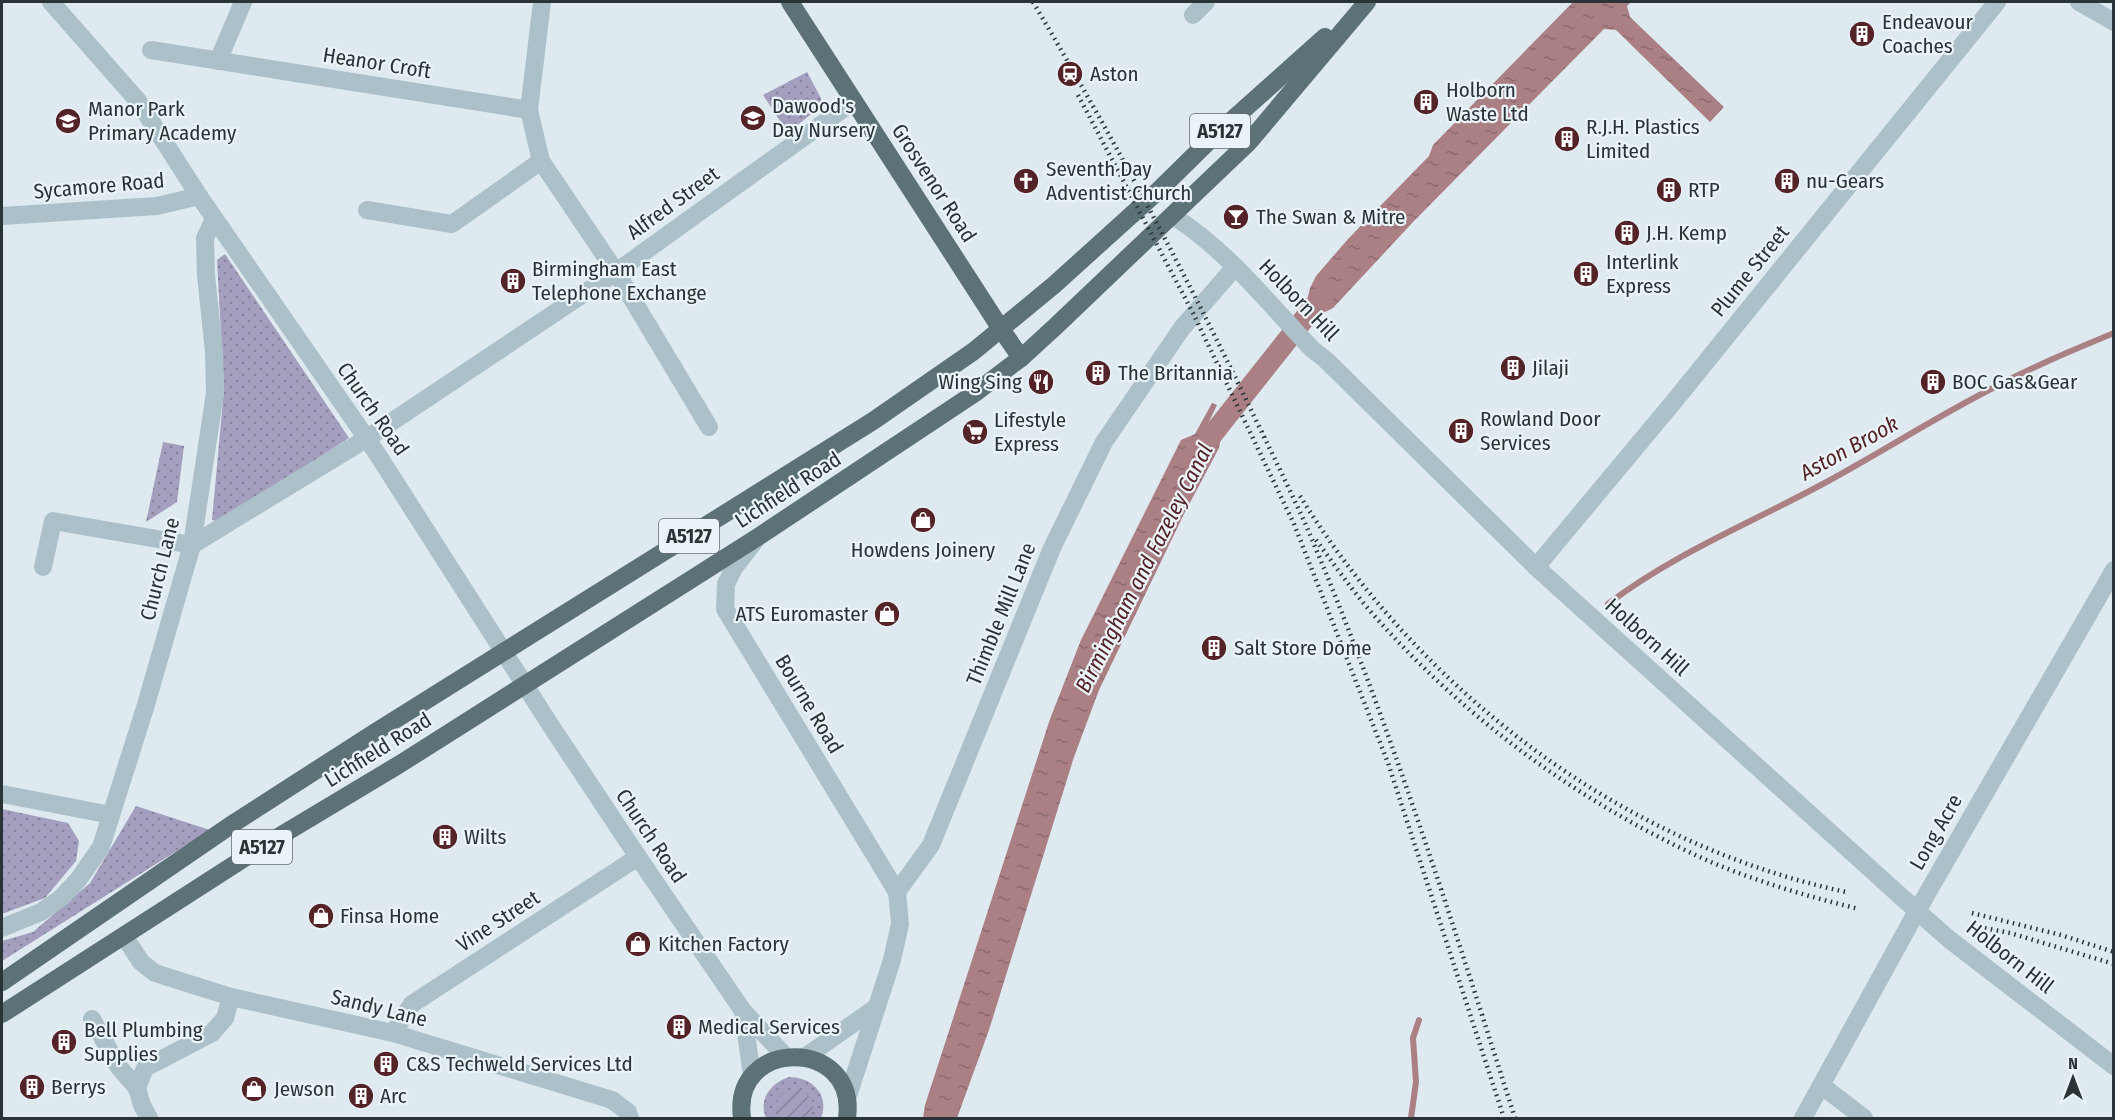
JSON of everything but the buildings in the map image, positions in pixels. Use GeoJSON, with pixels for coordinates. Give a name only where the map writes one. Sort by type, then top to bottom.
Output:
{"type":"FeatureCollection","features":[{"type":"Feature","properties":{"kind":"main road","name":"Grosvenor Road"},"geometry":{"type":"LineString","coordinates":[[790,2],[1000,329],[1021,358]]}},
{"type":"Feature","properties":{"kind":"main road","name":"Lichfield Road"},"geometry":{"type":"LineString","coordinates":[[2,1014],[260,848],[400,764],[758,537],[975,393],[1021,358],[1249,142],[1365,2]]}},
{"type":"Feature","properties":{"kind":"main road","name":"Lichfield Road"},"geometry":{"type":"LineString","coordinates":[[2,982],[234,823],[504,651],[873,421],[936,379],[1079,264],[1214,137],[1365,2]]}},
{"type":"Feature","properties":{"kind":"main road"},"geometry":{"type":"LineString","coordinates":[[738,1115],[744,1092],[752,1076],[773,1060],[786,1057],[806,1057],[820,1062],[832,1072],[842,1084],[848,1111]]}},
{"type":"Feature","properties":{"kind":"street"},"geometry":{"type":"LineString","coordinates":[[51,2],[138,101],[199,196]]}},
{"type":"Feature","properties":{"kind":"street"},"geometry":{"type":"LineString","coordinates":[[218,61],[243,2]]}},
{"type":"Feature","properties":{"kind":"street"},"geometry":{"type":"LineString","coordinates":[[542,2],[529,110],[541,161],[616,272],[709,427]]}},
{"type":"Feature","properties":{"kind":"street","name":"Plume Street"},"geometry":{"type":"LineString","coordinates":[[1536,567],[1676,399],[1997,2]]}},
{"type":"Feature","properties":{"kind":"street"},"geometry":{"type":"LineString","coordinates":[[2079,2],[2114,22]]}},
{"type":"Feature","properties":{"kind":"street","name":"Heanor Croft"},"geometry":{"type":"LineString","coordinates":[[151,50],[529,110]]}},
{"type":"Feature","properties":{"kind":"street","name":"Alfred Street"},"geometry":{"type":"LineString","coordinates":[[192,545],[366,439],[616,272],[854,101]]}},
{"type":"Feature","properties":{"kind":"street"},"geometry":{"type":"LineString","coordinates":[[367,210],[452,224],[541,161]]}},
{"type":"Feature","properties":{"kind":"street","name":"Sycamore Road"},"geometry":{"type":"LineString","coordinates":[[2,216],[157,206],[199,196]]}},
{"type":"Feature","properties":{"kind":"street","name":"Church Road"},"geometry":{"type":"LineString","coordinates":[[199,196],[376,452],[638,857],[743,1011],[786,1057]]}},
{"type":"Feature","properties":{"kind":"street","name":"Holborn Hill"},"geometry":{"type":"LineString","coordinates":[[1173,216],[1193,228],[1235,267],[1312,350],[1326,360],[1536,567],[1950,940],[2114,1066]]}},
{"type":"Feature","properties":{"kind":"street","name":"Church Lane"},"geometry":{"type":"LineString","coordinates":[[2,928],[41,912],[61,898],[78,880],[100,847],[145,708],[192,545],[215,393],[205,238],[214,219]]}},
{"type":"Feature","properties":{"kind":"street","name":"Thimble Mill Lane"},"geometry":{"type":"LineString","coordinates":[[897,892],[931,845],[1052,548],[1104,442],[1182,328],[1235,267]]}},
{"type":"Feature","properties":{"kind":"street"},"geometry":{"type":"LineString","coordinates":[[43,567],[53,521],[192,545]]}},
{"type":"Feature","properties":{"kind":"street","name":"Bourne Road"},"geometry":{"type":"LineString","coordinates":[[758,537],[734,568],[726,584],[725,609],[897,892]]}},
{"type":"Feature","properties":{"kind":"street","name":"Long Acre"},"geometry":{"type":"LineString","coordinates":[[1803,1119],[1917,911],[2114,570]]}},
{"type":"Feature","properties":{"kind":"street"},"geometry":{"type":"LineString","coordinates":[[2,794],[111,815]]}},
{"type":"Feature","properties":{"kind":"street","name":"Vine Street"},"geometry":{"type":"LineString","coordinates":[[393,1033],[412,1004],[638,857]]}},
{"type":"Feature","properties":{"kind":"street"},"geometry":{"type":"LineString","coordinates":[[848,1111],[892,960],[900,924],[897,892]]}},
{"type":"Feature","properties":{"kind":"street","name":"Sandy Lane"},"geometry":{"type":"LineString","coordinates":[[124,936],[141,962],[155,973],[231,997],[393,1033],[600,1096],[612,1100],[628,1112],[630,1119]]}},
{"type":"Feature","properties":{"kind":"street"},"geometry":{"type":"LineString","coordinates":[[136,1088],[145,1068],[212,1033],[225,1018],[231,997]]}},
{"type":"Feature","properties":{"kind":"street"},"geometry":{"type":"LineString","coordinates":[[806,1057],[877,1007]]}},
{"type":"Feature","properties":{"kind":"street","name":"Church Road"},"geometry":{"type":"LineString","coordinates":[[743,1011],[752,1076]]}},
{"type":"Feature","properties":{"kind":"street"},"geometry":{"type":"LineString","coordinates":[[92,1019],[118,1066],[136,1088],[149,1119]]}},
{"type":"Feature","properties":{"kind":"street"},"geometry":{"type":"LineString","coordinates":[[1822,1086],[1864,1119]]}},
{"type":"Feature","properties":{"kind":"shaded area"},"geometry":{"type":"Polygon","coordinates":[[[807,72],[821,98],[821,106],[788,133],[763,95],[807,72]]]}},
{"type":"Feature","properties":{"kind":"shaded area"},"geometry":{"type":"Polygon","coordinates":[[[225,254],[349,438],[221,522],[212,520],[224,389],[217,260],[225,254]]]}},
{"type":"Feature","properties":{"kind":"shaded area"},"geometry":{"type":"Polygon","coordinates":[[[163,442],[184,446],[177,502],[146,522],[163,442]]]}},
{"type":"Feature","properties":{"kind":"shaded area"},"geometry":{"type":"Polygon","coordinates":[[[136,806],[210,830],[2,961],[2,941],[33,932],[90,883],[136,806]]]}},
{"type":"Feature","properties":{"kind":"shaded area"},"geometry":{"type":"Polygon","coordinates":[[[2,809],[68,823],[79,841],[76,861],[45,898],[2,914],[2,809]]]}},
{"type":"Feature","properties":{"kind":"shaded area"},"geometry":{"type":"Polygon","coordinates":[[[789,1077],[805,1080],[817,1089],[823,1102],[821,1118],[766,1118],[765,1098],[777,1083],[789,1077]]]}},
{"type":"Feature","properties":{"kind":"shaded area"},"geometry":{"type":"Polygon","coordinates":[[[796,1088],[809,1096],[813,1104],[812,1113],[809,1118],[779,1118],[776,1107],[778,1098],[785,1091],[796,1088]]]}},
{"type":"Feature","properties":{"kind":"water"},"geometry":{"type":"Polygon","coordinates":[[[1573,2],[1631,2],[1627,6],[1630,17],[1724,107],[1710,122],[1616,30],[1604,29],[1414,221],[1333,308],[1309,320],[1304,314],[1310,288],[1316,276],[1348,239],[1429,156],[1433,145],[1573,2]]]}},
{"type":"Feature","properties":{"kind":"water"},"geometry":{"type":"Polygon","coordinates":[[[1212,403],[1217,405],[1206,428],[1225,418],[1219,448],[1184,514],[1099,690],[1074,757],[989,1030],[957,1118],[923,1118],[925,1105],[1050,719],[1081,640],[1181,440],[1195,434],[1212,403]]]}},
{"type":"Feature","properties":{"kind":"waterway","name":"Birmingham and Fazeley Canal"},"geometry":{"type":"LineString","coordinates":[[1208,440],[1323,295]]}},
{"type":"Feature","properties":{"kind":"waterway","name":"Aston Brook"},"geometry":{"type":"LineString","coordinates":[[1608,604],[1684,555],[1819,486],[2008,380],[2114,333]]}},
{"type":"Feature","properties":{"kind":"waterway","name":"Aston Brook"},"geometry":{"type":"LineString","coordinates":[[1411,1118],[1416,1082],[1413,1038],[1419,1020]]}},
{"type":"Feature","properties":{"kind":"railway"},"geometry":{"type":"LineString","coordinates":[[1033,2],[1165,239],[1239,385],[1305,523],[1391,744],[1515,1118]]}},
{"type":"Feature","properties":{"kind":"railway"},"geometry":{"type":"LineString","coordinates":[[1078,95],[1193,313],[1294,524],[1388,763],[1504,1118]]}},
{"type":"Feature","properties":{"kind":"railway"},"geometry":{"type":"LineString","coordinates":[[1300,496],[1349,567],[1405,633],[1466,694],[1534,749],[1606,797],[1682,837],[1763,869],[1846,892]]}},
{"type":"Feature","properties":{"kind":"railway"},"geometry":{"type":"LineString","coordinates":[[1316,540],[1364,603],[1441,685],[1479,718],[1560,778],[1646,830],[1711,862],[1774,885],[1859,909]]}},
{"type":"Feature","properties":{"kind":"railway"},"geometry":{"type":"LineString","coordinates":[[1972,913],[2061,935],[2114,952]]}},
{"type":"Feature","properties":{"kind":"railway"},"geometry":{"type":"LineString","coordinates":[[1979,927],[2010,933],[2114,964]]}},
{"type":"Feature","properties":{"kind":"place","name":"Endeavour Coaches"},"geometry":{"type":"Point","coordinates":[1862,34]}},
{"type":"Feature","properties":{"kind":"place","name":"Aston"},"geometry":{"type":"Point","coordinates":[1070,74]}},
{"type":"Feature","properties":{"kind":"place","name":"Holborn Waste Ltd"},"geometry":{"type":"Point","coordinates":[1426,102]}},
{"type":"Feature","properties":{"kind":"place","name":"Dawood's Day Nursery"},"geometry":{"type":"Point","coordinates":[753,118]}},
{"type":"Feature","properties":{"kind":"place","name":"Manor Park Primary Academy"},"geometry":{"type":"Point","coordinates":[68,121]}},
{"type":"Feature","properties":{"kind":"place","name":"R.J.H. Plastics Limited"},"geometry":{"type":"Point","coordinates":[1567,139]}},
{"type":"Feature","properties":{"kind":"place","name":"Seventh Day Adventist Church"},"geometry":{"type":"Point","coordinates":[1026,181]}},
{"type":"Feature","properties":{"kind":"place","name":"nu-Gears"},"geometry":{"type":"Point","coordinates":[1787,181]}},
{"type":"Feature","properties":{"kind":"place","name":"RTP"},"geometry":{"type":"Point","coordinates":[1669,190]}},
{"type":"Feature","properties":{"kind":"place","name":"The Swan & Mitre"},"geometry":{"type":"Point","coordinates":[1236,217]}},
{"type":"Feature","properties":{"kind":"place","name":"J.H. Kemp"},"geometry":{"type":"Point","coordinates":[1627,233]}},
{"type":"Feature","properties":{"kind":"place","name":"Interlink Express"},"geometry":{"type":"Point","coordinates":[1586,274]}},
{"type":"Feature","properties":{"kind":"place","name":"Birmingham East Telephone Exchange"},"geometry":{"type":"Point","coordinates":[513,281]}},
{"type":"Feature","properties":{"kind":"place","name":"Jilaji"},"geometry":{"type":"Point","coordinates":[1513,368]}},
{"type":"Feature","properties":{"kind":"place","name":"The Britannia"},"geometry":{"type":"Point","coordinates":[1098,373]}},
{"type":"Feature","properties":{"kind":"place","name":"Wing Sing"},"geometry":{"type":"Point","coordinates":[1041,382]}},
{"type":"Feature","properties":{"kind":"place","name":"BOC Gas&Gear"},"geometry":{"type":"Point","coordinates":[1933,382]}},
{"type":"Feature","properties":{"kind":"place","name":"Rowland Door Services"},"geometry":{"type":"Point","coordinates":[1461,431]}},
{"type":"Feature","properties":{"kind":"place","name":"Lifestyle Express"},"geometry":{"type":"Point","coordinates":[975,432]}},
{"type":"Feature","properties":{"kind":"place","name":"Howdens Joinery"},"geometry":{"type":"Point","coordinates":[923,520]}},
{"type":"Feature","properties":{"kind":"place","name":"ATS Euromaster"},"geometry":{"type":"Point","coordinates":[887,614]}},
{"type":"Feature","properties":{"kind":"place","name":"Salt Store Dome"},"geometry":{"type":"Point","coordinates":[1214,648]}},
{"type":"Feature","properties":{"kind":"place","name":"Wilts"},"geometry":{"type":"Point","coordinates":[445,837]}},
{"type":"Feature","properties":{"kind":"place","name":"Finsa Home"},"geometry":{"type":"Point","coordinates":[321,916]}},
{"type":"Feature","properties":{"kind":"place","name":"Kitchen Factory"},"geometry":{"type":"Point","coordinates":[638,944]}},
{"type":"Feature","properties":{"kind":"place","name":"Medical Services"},"geometry":{"type":"Point","coordinates":[679,1027]}},
{"type":"Feature","properties":{"kind":"place","name":"Bell Plumbing Supplies"},"geometry":{"type":"Point","coordinates":[64,1042]}},
{"type":"Feature","properties":{"kind":"place","name":"C&S Techweld Services Ltd"},"geometry":{"type":"Point","coordinates":[386,1064]}},
{"type":"Feature","properties":{"kind":"place","name":"Berrys"},"geometry":{"type":"Point","coordinates":[32,1087]}},
{"type":"Feature","properties":{"kind":"place","name":"Jewson"},"geometry":{"type":"Point","coordinates":[254,1089]}},
{"type":"Feature","properties":{"kind":"place","name":"Arc"},"geometry":{"type":"Point","coordinates":[361,1096]}}]}
